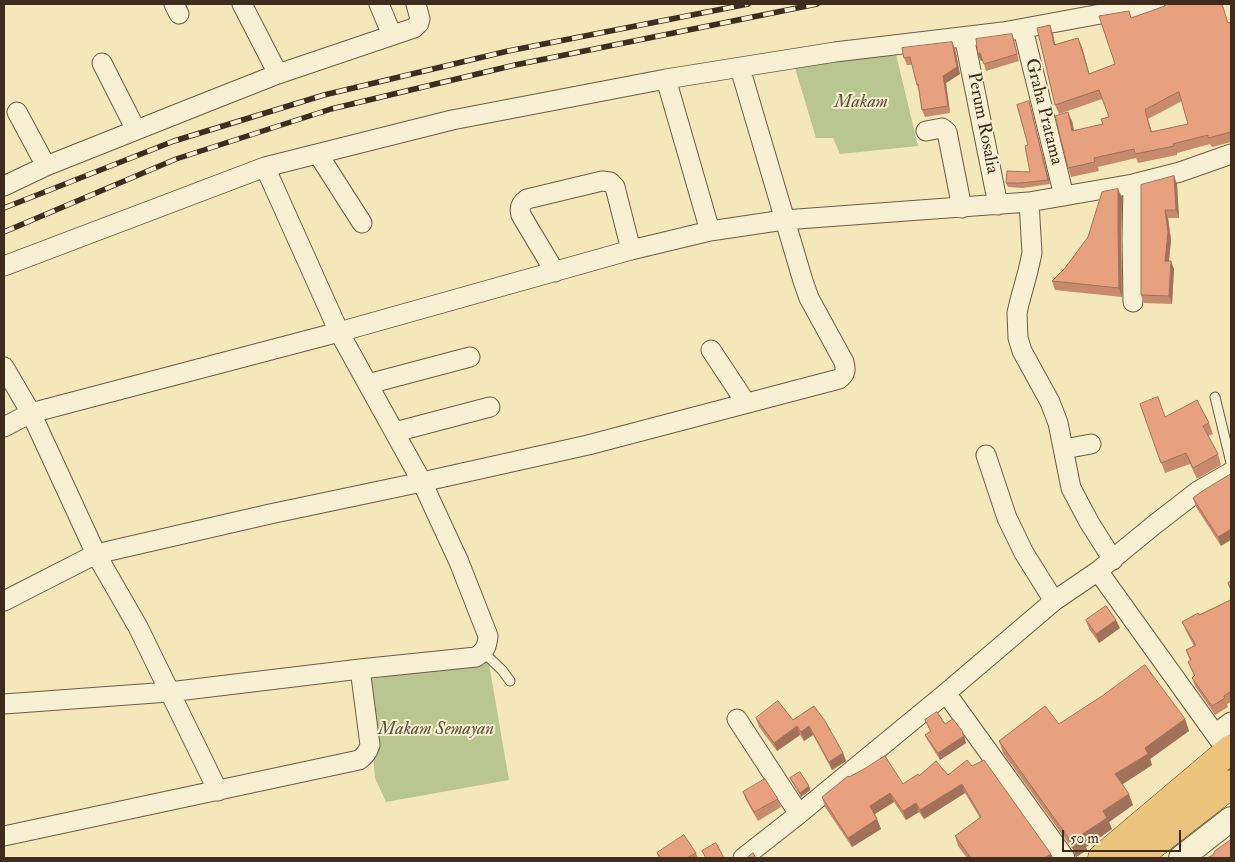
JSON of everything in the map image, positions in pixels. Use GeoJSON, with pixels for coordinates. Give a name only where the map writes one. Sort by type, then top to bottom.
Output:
{"type":"FeatureCollection","features":[{"type":"Feature","properties":{"kind":"highway"},"geometry":{"type":"LineString","coordinates":[[1102,858],[1225,745]]}},
{"type":"Feature","properties":{"kind":"highway"},"geometry":{"type":"LineString","coordinates":[[1136,858],[1231,784]]}},
{"type":"Feature","properties":{"kind":"street"},"geometry":{"type":"LineString","coordinates":[[242,4],[278,74]]}},
{"type":"Feature","properties":{"kind":"street"},"geometry":{"type":"LineString","coordinates":[[379,4],[392,35]]}},
{"type":"Feature","properties":{"kind":"street"},"geometry":{"type":"LineString","coordinates":[[4,186],[46,166],[278,74],[417,26],[420,19],[416,4]]}},
{"type":"Feature","properties":{"kind":"street"},"geometry":{"type":"LineString","coordinates":[[4,266],[265,167],[452,120],[666,79],[834,52],[1023,29],[1154,4]]}},
{"type":"Feature","properties":{"kind":"street","name":"Graha Pratama"},"geometry":{"type":"LineString","coordinates":[[1023,29],[1064,196]]}},
{"type":"Feature","properties":{"kind":"street","name":"Perum Rosalia"},"geometry":{"type":"LineString","coordinates":[[965,41],[998,205]]}},
{"type":"Feature","properties":{"kind":"street"},"geometry":{"type":"LineString","coordinates":[[102,63],[136,130]]}},
{"type":"Feature","properties":{"kind":"street"},"geometry":{"type":"LineString","coordinates":[[4,601],[96,554],[588,445],[839,379],[844,376],[846,372],[844,362],[809,298],[802,281],[740,68]]}},
{"type":"Feature","properties":{"kind":"street"},"geometry":{"type":"LineString","coordinates":[[666,79],[710,231]]}},
{"type":"Feature","properties":{"kind":"street"},"geometry":{"type":"LineString","coordinates":[[17,112],[46,166]]}},
{"type":"Feature","properties":{"kind":"street"},"geometry":{"type":"LineString","coordinates":[[926,131],[942,128],[947,132],[962,208]]}},
{"type":"Feature","properties":{"kind":"street"},"geometry":{"type":"LineString","coordinates":[[318,154],[362,223]]}},
{"type":"Feature","properties":{"kind":"street"},"geometry":{"type":"LineString","coordinates":[[4,427],[31,413],[339,332],[631,250],[710,231],[784,220],[1029,202],[1134,184],[1180,172],[1231,154]]}},
{"type":"Feature","properties":{"kind":"street"},"geometry":{"type":"LineString","coordinates":[[4,704],[169,692],[476,657],[487,646],[488,636],[459,562],[422,482],[339,332],[265,167]]}},
{"type":"Feature","properties":{"kind":"street"},"geometry":{"type":"LineString","coordinates":[[554,272],[521,215],[520,209],[527,199],[602,181],[610,182],[615,187],[631,250]]}},
{"type":"Feature","properties":{"kind":"street"},"geometry":{"type":"LineString","coordinates":[[1133,302],[1132,238],[1134,184]]}},
{"type":"Feature","properties":{"kind":"street"},"geometry":{"type":"LineString","coordinates":[[1029,202],[1032,253],[1017,313],[1018,338],[1022,351],[1050,402],[1058,423],[1071,488],[1084,514],[1113,560]]}},
{"type":"Feature","properties":{"kind":"street"},"geometry":{"type":"LineString","coordinates":[[711,350],[746,404]]}},
{"type":"Feature","properties":{"kind":"street"},"geometry":{"type":"LineString","coordinates":[[368,384],[470,357]]}},
{"type":"Feature","properties":{"kind":"street"},"geometry":{"type":"LineString","coordinates":[[4,367],[31,413],[96,554],[138,627],[218,791]]}},
{"type":"Feature","properties":{"kind":"street"},"geometry":{"type":"LineString","coordinates":[[395,432],[490,407]]}},
{"type":"Feature","properties":{"kind":"street"},"geometry":{"type":"LineString","coordinates":[[1064,449],[1091,444]]}},
{"type":"Feature","properties":{"kind":"street"},"geometry":{"type":"LineString","coordinates":[[986,455],[1007,518],[1024,552],[1054,601]]}},
{"type":"Feature","properties":{"kind":"street"},"geometry":{"type":"LineString","coordinates":[[743,858],[946,693],[1054,601],[1098,572],[1198,491],[1231,472]]}},
{"type":"Feature","properties":{"kind":"street"},"geometry":{"type":"LineString","coordinates":[[1098,572],[1225,745]]}},
{"type":"Feature","properties":{"kind":"street"},"geometry":{"type":"LineString","coordinates":[[4,836],[359,760],[365,756],[370,745],[360,669]]}},
{"type":"Feature","properties":{"kind":"street"},"geometry":{"type":"LineString","coordinates":[[946,693],[1065,858]]}},
{"type":"Feature","properties":{"kind":"street"},"geometry":{"type":"LineString","coordinates":[[738,719],[799,814]]}},
{"type":"Feature","properties":{"kind":"street"},"geometry":{"type":"LineString","coordinates":[[1225,745],[1231,722]]}},
{"type":"Feature","properties":{"kind":"street"},"geometry":{"type":"LineString","coordinates":[[1181,858],[1231,819]]}},
{"type":"Feature","properties":{"kind":"lane"},"geometry":{"type":"LineString","coordinates":[[1215,397],[1231,463]]}},
{"type":"Feature","properties":{"kind":"lane"},"geometry":{"type":"LineString","coordinates":[[483,652],[502,670],[510,681]]}},
{"type":"Feature","properties":{"kind":"green space","name":"Makam"},"geometry":{"type":"Polygon","coordinates":[[[895,50],[918,146],[840,154],[833,138],[816,138],[795,68],[895,50]]]}},
{"type":"Feature","properties":{"kind":"green space","name":"Makam Semayan"},"geometry":{"type":"Polygon","coordinates":[[[484,660],[489,664],[509,780],[386,802],[375,778],[366,680],[484,660]]]}},
{"type":"Feature","properties":{"kind":"building"},"geometry":{"type":"Polygon","coordinates":[[[1222,4],[1228,23],[1231,22],[1231,132],[1208,138],[1208,135],[1173,144],[1174,146],[1135,154],[1134,149],[1094,158],[1095,162],[1068,168],[1055,116],[1068,112],[1072,131],[1103,124],[1101,119],[1109,117],[1099,90],[1055,105],[1037,28],[1050,25],[1054,45],[1078,38],[1089,74],[1115,64],[1099,16],[1129,11],[1131,18],[1165,5],[1222,4]],[[1179,92],[1145,110],[1151,132],[1188,124],[1179,92]]]}},
{"type":"Feature","properties":{"kind":"building"},"geometry":{"type":"Polygon","coordinates":[[[1012,34],[1017,54],[984,64],[980,53],[978,54],[976,39],[1012,34]]]}},
{"type":"Feature","properties":{"kind":"building"},"geometry":{"type":"Polygon","coordinates":[[[952,42],[957,67],[943,76],[948,106],[922,110],[918,84],[910,57],[904,58],[902,48],[952,42]]]}},
{"type":"Feature","properties":{"kind":"building"},"geometry":{"type":"Polygon","coordinates":[[[1029,101],[1048,180],[1006,183],[1007,171],[1030,172],[1025,146],[1028,145],[1017,105],[1029,101]]]}},
{"type":"Feature","properties":{"kind":"building"},"geometry":{"type":"Polygon","coordinates":[[[1174,176],[1176,210],[1165,210],[1168,232],[1165,261],[1171,261],[1169,296],[1141,295],[1141,185],[1174,176]]]}},
{"type":"Feature","properties":{"kind":"building"},"geometry":{"type":"Polygon","coordinates":[[[1118,189],[1119,288],[1052,281],[1065,268],[1088,237],[1102,192],[1118,189]]]}},
{"type":"Feature","properties":{"kind":"building"},"geometry":{"type":"Polygon","coordinates":[[[1158,397],[1165,417],[1197,400],[1209,423],[1203,426],[1218,454],[1193,468],[1186,453],[1161,463],[1140,404],[1158,397]]]}},
{"type":"Feature","properties":{"kind":"building"},"geometry":{"type":"Polygon","coordinates":[[[1231,474],[1231,529],[1218,537],[1193,498],[1231,474]]]}},
{"type":"Feature","properties":{"kind":"building"},"geometry":{"type":"Polygon","coordinates":[[[1231,600],[1231,691],[1224,696],[1225,698],[1212,706],[1192,678],[1195,675],[1188,662],[1191,660],[1186,650],[1196,645],[1182,622],[1198,613],[1199,615],[1231,600]]]}},
{"type":"Feature","properties":{"kind":"building"},"geometry":{"type":"Polygon","coordinates":[[[1106,606],[1116,620],[1096,634],[1086,620],[1106,606]]]}},
{"type":"Feature","properties":{"kind":"building"},"geometry":{"type":"Polygon","coordinates":[[[1145,665],[1185,719],[1145,748],[1148,754],[1115,774],[1129,794],[1103,811],[1107,818],[1081,835],[1083,838],[1072,846],[1070,840],[999,741],[1045,706],[1059,724],[1145,665]]]}},
{"type":"Feature","properties":{"kind":"building"},"geometry":{"type":"Polygon","coordinates":[[[778,701],[793,720],[814,706],[843,753],[829,762],[809,726],[801,732],[797,726],[774,743],[756,718],[778,701]]]}},
{"type":"Feature","properties":{"kind":"building"},"geometry":{"type":"Polygon","coordinates":[[[937,712],[945,724],[953,719],[964,736],[938,753],[925,735],[931,731],[925,720],[937,712]]]}},
{"type":"Feature","properties":{"kind":"building"},"geometry":{"type":"Polygon","coordinates":[[[885,756],[903,784],[918,774],[919,776],[936,761],[948,775],[967,760],[972,766],[984,760],[1051,854],[1044,858],[971,858],[955,836],[981,817],[962,784],[920,810],[916,803],[903,811],[890,793],[870,806],[877,819],[848,838],[822,797],[848,776],[885,756]]]}},
{"type":"Feature","properties":{"kind":"building"},"geometry":{"type":"Polygon","coordinates":[[[800,772],[809,786],[800,793],[790,778],[800,772]]]}},
{"type":"Feature","properties":{"kind":"building"},"geometry":{"type":"Polygon","coordinates":[[[765,779],[778,799],[754,812],[743,792],[765,779]]]}},
{"type":"Feature","properties":{"kind":"building"},"geometry":{"type":"Polygon","coordinates":[[[684,835],[696,853],[687,858],[661,858],[657,853],[684,835]]]}},
{"type":"Feature","properties":{"kind":"building"},"geometry":{"type":"Polygon","coordinates":[[[1231,840],[1231,858],[1207,858],[1213,855],[1215,851],[1231,840]]]}},
{"type":"Feature","properties":{"kind":"building"},"geometry":{"type":"Polygon","coordinates":[[[716,843],[724,858],[706,858],[702,851],[716,843]]]}},
{"type":"Feature","properties":{"kind":"building"},"geometry":{"type":"Polygon","coordinates":[[[753,853],[756,858],[747,858],[753,853]]]}},
{"type":"Feature","properties":{"kind":"railway"},"geometry":{"type":"LineString","coordinates":[[4,208],[174,141],[324,95],[508,51],[748,4]]}},
{"type":"Feature","properties":{"kind":"railway"},"geometry":{"type":"LineString","coordinates":[[4,232],[176,159],[331,109],[515,65],[817,4]]}}]}
